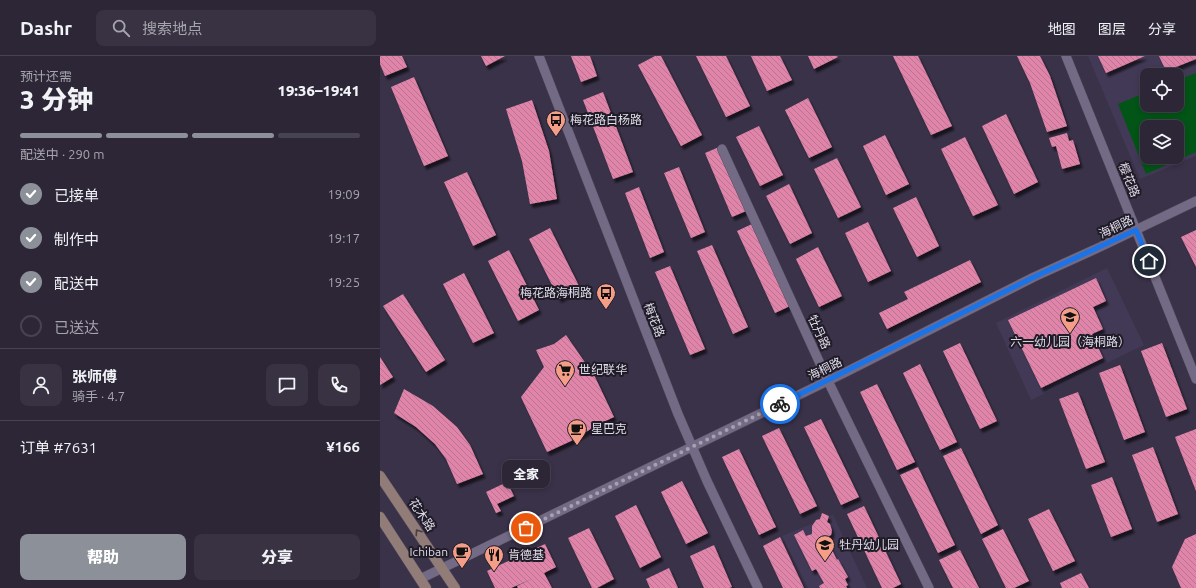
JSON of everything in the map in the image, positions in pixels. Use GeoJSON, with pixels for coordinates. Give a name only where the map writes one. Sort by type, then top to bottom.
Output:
{"type":"FeatureCollection","features":[{"type":"Feature","properties":{"kind":"main road","name":"花木路"},"geometry":{"type":"LineString","coordinates":[[380,476],[455,588]]}},
{"type":"Feature","properties":{"kind":"main road"},"geometry":{"type":"LineString","coordinates":[[380,517],[426,588]]}},
{"type":"Feature","properties":{"kind":"street","name":"梅花路"},"geometry":{"type":"LineString","coordinates":[[539,56],[676,409],[692,447],[758,588]]}},
{"type":"Feature","properties":{"kind":"street","name":"樱花路"},"geometry":{"type":"LineString","coordinates":[[1066,56],[1196,379]]}},
{"type":"Feature","properties":{"kind":"street","name":"牡丹路"},"geometry":{"type":"LineString","coordinates":[[722,149],[828,381],[929,588]]}},
{"type":"Feature","properties":{"kind":"street","name":"海桐路"},"geometry":{"type":"LineString","coordinates":[[420,579],[828,381],[1034,277],[1196,201]]}},
{"type":"Feature","properties":{"kind":"shaded area"},"geometry":{"type":"Polygon","coordinates":[[[1088,56],[1196,56],[1196,156],[1184,161],[1184,120],[1140,120],[1140,164],[1177,164],[1140,179],[1088,56]]]}},
{"type":"Feature","properties":{"kind":"shaded area","name":"六一幼儿园（海桐路）"},"geometry":{"type":"Polygon","coordinates":[[[1107,268],[1144,345],[1031,400],[996,323],[1107,268]]]}},
{"type":"Feature","properties":{"kind":"shaded area","name":"牡丹幼儿园"},"geometry":{"type":"Polygon","coordinates":[[[833,515],[867,588],[808,588],[782,536],[833,515]]]}},
{"type":"Feature","properties":{"kind":"green space"},"geometry":{"type":"Polygon","coordinates":[[[1196,73],[1196,152],[1184,157],[1184,120],[1140,120],[1140,159],[1118,104],[1140,95],[1140,112],[1184,112],[1184,77],[1196,73]]]}},
{"type":"Feature","properties":{"kind":"green space"},"geometry":{"type":"Polygon","coordinates":[[[1142,164],[1169,164],[1146,174],[1142,164]]]}},
{"type":"Feature","properties":{"kind":"building"},"geometry":{"type":"Polygon","coordinates":[[[380,56],[402,56],[407,67],[385,76],[380,64],[380,56]]]}},
{"type":"Feature","properties":{"kind":"building"},"geometry":{"type":"Polygon","coordinates":[[[481,56],[505,56],[486,66],[481,56]]]}},
{"type":"Feature","properties":{"kind":"building"},"geometry":{"type":"Polygon","coordinates":[[[571,56],[590,56],[597,76],[581,82],[571,56]]]}},
{"type":"Feature","properties":{"kind":"building"},"geometry":{"type":"Polygon","coordinates":[[[655,56],[661,56],[702,135],[681,146],[638,65],[655,56]]]}},
{"type":"Feature","properties":{"kind":"building"},"geometry":{"type":"Polygon","coordinates":[[[696,56],[726,56],[750,106],[726,117],[696,56]]]}},
{"type":"Feature","properties":{"kind":"building"},"geometry":{"type":"Polygon","coordinates":[[[751,56],[780,56],[792,80],[767,91],[751,56]]]}},
{"type":"Feature","properties":{"kind":"building"},"geometry":{"type":"Polygon","coordinates":[[[808,56],[837,56],[838,57],[814,69],[808,56]]]}},
{"type":"Feature","properties":{"kind":"building"},"geometry":{"type":"Polygon","coordinates":[[[893,56],[918,56],[952,126],[931,135],[893,56]]]}},
{"type":"Feature","properties":{"kind":"building"},"geometry":{"type":"Polygon","coordinates":[[[1017,56],[1040,56],[1050,76],[1067,126],[1047,132],[1030,83],[1017,56]]]}},
{"type":"Feature","properties":{"kind":"building"},"geometry":{"type":"Polygon","coordinates":[[[1098,56],[1145,56],[1106,73],[1098,56]]]}},
{"type":"Feature","properties":{"kind":"building"},"geometry":{"type":"Polygon","coordinates":[[[1159,56],[1196,56],[1196,59],[1174,68],[1165,68],[1159,56]]]}},
{"type":"Feature","properties":{"kind":"building"},"geometry":{"type":"Polygon","coordinates":[[[414,77],[448,156],[424,166],[391,87],[414,77]]]}},
{"type":"Feature","properties":{"kind":"building"},"geometry":{"type":"Polygon","coordinates":[[[603,92],[633,172],[613,179],[583,100],[603,92]]]}},
{"type":"Feature","properties":{"kind":"building"},"geometry":{"type":"Polygon","coordinates":[[[808,98],[832,147],[809,158],[785,110],[808,98]]]}},
{"type":"Feature","properties":{"kind":"building"},"geometry":{"type":"Polygon","coordinates":[[[532,100],[549,151],[557,199],[530,204],[522,161],[506,109],[532,100]]]}},
{"type":"Feature","properties":{"kind":"building"},"geometry":{"type":"Polygon","coordinates":[[[1006,114],[1038,182],[1014,194],[982,126],[1006,114]]]}},
{"type":"Feature","properties":{"kind":"building"},"geometry":{"type":"Polygon","coordinates":[[[759,126],[783,175],[760,186],[736,137],[759,126]]]}},
{"type":"Feature","properties":{"kind":"building"},"geometry":{"type":"Polygon","coordinates":[[[1067,133],[1069,141],[1073,140],[1080,164],[1062,169],[1056,146],[1052,147],[1049,138],[1067,133]]]}},
{"type":"Feature","properties":{"kind":"building"},"geometry":{"type":"Polygon","coordinates":[[[885,135],[909,184],[886,195],[863,146],[885,135]]]}},
{"type":"Feature","properties":{"kind":"building"},"geometry":{"type":"Polygon","coordinates":[[[965,137],[998,205],[973,216],[941,149],[965,137]]]}},
{"type":"Feature","properties":{"kind":"building"},"geometry":{"type":"Polygon","coordinates":[[[719,147],[746,211],[732,217],[705,153],[719,147]]]}},
{"type":"Feature","properties":{"kind":"building"},"geometry":{"type":"Polygon","coordinates":[[[837,158],[861,207],[838,218],[814,169],[837,158]]]}},
{"type":"Feature","properties":{"kind":"building"},"geometry":{"type":"Polygon","coordinates":[[[679,167],[705,232],[691,238],[664,173],[679,167]]]}},
{"type":"Feature","properties":{"kind":"building"},"geometry":{"type":"Polygon","coordinates":[[[467,172],[496,235],[473,246],[444,182],[467,172]]]}},
{"type":"Feature","properties":{"kind":"building"},"geometry":{"type":"Polygon","coordinates":[[[789,184],[812,233],[790,244],[766,196],[789,184]]]}},
{"type":"Feature","properties":{"kind":"building"},"geometry":{"type":"Polygon","coordinates":[[[639,187],[664,252],[650,258],[625,193],[639,187]]]}},
{"type":"Feature","properties":{"kind":"building"},"geometry":{"type":"Polygon","coordinates":[[[916,197],[939,246],[917,257],[893,208],[916,197]]]}},
{"type":"Feature","properties":{"kind":"building"},"geometry":{"type":"Polygon","coordinates":[[[868,222],[891,271],[868,282],[845,233],[868,222]]]}},
{"type":"Feature","properties":{"kind":"building"},"geometry":{"type":"Polygon","coordinates":[[[752,224],[790,306],[775,313],[737,231],[752,224]]]}},
{"type":"Feature","properties":{"kind":"building"},"geometry":{"type":"Polygon","coordinates":[[[550,228],[580,288],[559,299],[529,239],[550,228]]]}},
{"type":"Feature","properties":{"kind":"building"},"geometry":{"type":"Polygon","coordinates":[[[1196,230],[1196,267],[1181,237],[1196,230]]]}},
{"type":"Feature","properties":{"kind":"building"},"geometry":{"type":"Polygon","coordinates":[[[712,245],[748,327],[733,334],[697,251],[712,245]]]}},
{"type":"Feature","properties":{"kind":"building"},"geometry":{"type":"Polygon","coordinates":[[[818,247],[842,296],[819,307],[796,259],[818,247]]]}},
{"type":"Feature","properties":{"kind":"building"},"geometry":{"type":"Polygon","coordinates":[[[509,250],[539,310],[518,321],[488,261],[509,250]]]}},
{"type":"Feature","properties":{"kind":"building"},"geometry":{"type":"Polygon","coordinates":[[[970,260],[981,282],[887,329],[879,313],[908,299],[904,292],[970,260]]]}},
{"type":"Feature","properties":{"kind":"building"},"geometry":{"type":"Polygon","coordinates":[[[670,266],[705,349],[690,355],[655,272],[670,266]]]}},
{"type":"Feature","properties":{"kind":"building"},"geometry":{"type":"Polygon","coordinates":[[[464,273],[494,333],[473,343],[443,284],[464,273]]]}},
{"type":"Feature","properties":{"kind":"building"},"geometry":{"type":"Polygon","coordinates":[[[1096,278],[1106,301],[1093,307],[1103,329],[1092,334],[1103,358],[1041,388],[1008,320],[1096,278]]]}},
{"type":"Feature","properties":{"kind":"building"},"geometry":{"type":"Polygon","coordinates":[[[403,294],[445,360],[426,372],[383,306],[403,294]]]}},
{"type":"Feature","properties":{"kind":"building","name":"世纪联华"},"geometry":{"type":"Polygon","coordinates":[[[566,335],[595,377],[614,417],[571,441],[547,452],[521,397],[544,367],[536,350],[554,344],[566,335]]]}},
{"type":"Feature","properties":{"kind":"building"},"geometry":{"type":"Polygon","coordinates":[[[960,343],[997,421],[980,429],[943,351],[960,343]]]}},
{"type":"Feature","properties":{"kind":"building"},"geometry":{"type":"Polygon","coordinates":[[[1162,343],[1187,409],[1166,417],[1141,351],[1162,343]]]}},
{"type":"Feature","properties":{"kind":"building"},"geometry":{"type":"Polygon","coordinates":[[[380,357],[393,377],[380,385],[380,357]]]}},
{"type":"Feature","properties":{"kind":"building"},"geometry":{"type":"Polygon","coordinates":[[[920,364],[957,442],[940,450],[903,373],[920,364]]]}},
{"type":"Feature","properties":{"kind":"building"},"geometry":{"type":"Polygon","coordinates":[[[1120,365],[1145,432],[1124,440],[1099,373],[1120,365]]]}},
{"type":"Feature","properties":{"kind":"building"},"geometry":{"type":"Polygon","coordinates":[[[877,384],[915,462],[897,470],[860,392],[877,384]]]}},
{"type":"Feature","properties":{"kind":"building"},"geometry":{"type":"Polygon","coordinates":[[[404,389],[433,406],[457,427],[470,445],[483,474],[457,484],[446,459],[435,444],[416,427],[394,413],[404,389]]]}},
{"type":"Feature","properties":{"kind":"building"},"geometry":{"type":"Polygon","coordinates":[[[1078,392],[1105,462],[1086,469],[1059,399],[1078,392]]]}},
{"type":"Feature","properties":{"kind":"building"},"geometry":{"type":"Polygon","coordinates":[[[821,419],[859,497],[841,505],[804,427],[821,419]]]}},
{"type":"Feature","properties":{"kind":"building"},"geometry":{"type":"Polygon","coordinates":[[[779,428],[817,506],[800,514],[762,436],[779,428]]]}},
{"type":"Feature","properties":{"kind":"building"},"geometry":{"type":"Polygon","coordinates":[[[1196,429],[1196,491],[1175,437],[1196,429]]]}},
{"type":"Feature","properties":{"kind":"building"},"geometry":{"type":"Polygon","coordinates":[[[1153,447],[1178,514],[1157,522],[1132,455],[1153,447]]]}},
{"type":"Feature","properties":{"kind":"building"},"geometry":{"type":"Polygon","coordinates":[[[961,448],[998,525],[981,534],[943,456],[961,448]]]}},
{"type":"Feature","properties":{"kind":"building"},"geometry":{"type":"Polygon","coordinates":[[[739,449],[776,527],[759,535],[722,457],[739,449]]]}},
{"type":"Feature","properties":{"kind":"building"},"geometry":{"type":"Polygon","coordinates":[[[918,467],[955,545],[938,553],[900,475],[918,467]]]}},
{"type":"Feature","properties":{"kind":"building"},"geometry":{"type":"Polygon","coordinates":[[[1112,477],[1132,529],[1111,537],[1091,485],[1112,477]]]}},
{"type":"Feature","properties":{"kind":"building"},"geometry":{"type":"Polygon","coordinates":[[[682,481],[708,533],[686,544],[661,492],[682,481]]]}},
{"type":"Feature","properties":{"kind":"building"},"geometry":{"type":"Polygon","coordinates":[[[507,482],[514,496],[497,504],[501,511],[496,513],[486,492],[507,482]]]}},
{"type":"Feature","properties":{"kind":"building"},"geometry":{"type":"Polygon","coordinates":[[[636,505],[661,557],[640,568],[615,516],[636,505]]]}},
{"type":"Feature","properties":{"kind":"building"},"geometry":{"type":"Polygon","coordinates":[[[864,506],[901,584],[893,588],[882,588],[847,514],[864,506]]]}},
{"type":"Feature","properties":{"kind":"building"},"geometry":{"type":"Polygon","coordinates":[[[1049,509],[1075,561],[1053,571],[1028,519],[1049,509]]]}},
{"type":"Feature","properties":{"kind":"building"},"geometry":{"type":"Polygon","coordinates":[[[822,513],[829,516],[827,522],[830,524],[832,531],[831,535],[826,538],[837,560],[838,559],[848,577],[845,579],[848,585],[846,586],[847,588],[820,588],[819,586],[824,583],[816,569],[812,571],[794,535],[803,530],[806,536],[812,534],[812,526],[816,520],[820,519],[822,513]]]}},
{"type":"Feature","properties":{"kind":"building"},"geometry":{"type":"Polygon","coordinates":[[[589,528],[614,579],[597,588],[592,588],[568,538],[589,528]]]}},
{"type":"Feature","properties":{"kind":"building"},"geometry":{"type":"Polygon","coordinates":[[[1003,529],[1029,581],[1014,588],[1006,588],[982,539],[1003,529]]]}},
{"type":"Feature","properties":{"kind":"building"},"geometry":{"type":"Polygon","coordinates":[[[1196,534],[1196,588],[1181,588],[1172,567],[1185,539],[1196,534]]]}},
{"type":"Feature","properties":{"kind":"building"},"geometry":{"type":"Polygon","coordinates":[[[780,537],[804,588],[783,588],[763,546],[780,537]]]}},
{"type":"Feature","properties":{"kind":"building"},"geometry":{"type":"Polygon","coordinates":[[[545,544],[556,567],[544,573],[552,588],[518,588],[517,586],[532,579],[511,588],[495,588],[487,571],[545,544]]]}},
{"type":"Feature","properties":{"kind":"building"},"geometry":{"type":"Polygon","coordinates":[[[714,545],[732,587],[704,588],[690,556],[714,545]]]}},
{"type":"Feature","properties":{"kind":"building"},"geometry":{"type":"Polygon","coordinates":[[[960,550],[979,588],[953,588],[939,560],[960,550]]]}},
{"type":"Feature","properties":{"kind":"building"},"geometry":{"type":"Polygon","coordinates":[[[669,568],[678,588],[650,588],[646,579],[669,568]]]}},
{"type":"Feature","properties":{"kind":"building"},"geometry":{"type":"Polygon","coordinates":[[[1081,573],[1089,588],[1062,588],[1060,583],[1081,573]]]}},
{"type":"Feature","properties":{"kind":"way so far"},"geometry":{"type":"LineString","coordinates":[[526,528],[780,404]]}},
{"type":"Feature","properties":{"kind":"place","name":"梅花路白杨路"},"geometry":{"type":"Point","coordinates":[556,137]}},
{"type":"Feature","properties":{"kind":"place","name":"梅花路海桐路"},"geometry":{"type":"Point","coordinates":[606,310]}},
{"type":"Feature","properties":{"kind":"place","name":"六一幼儿园（海桐路）"},"geometry":{"type":"Point","coordinates":[1070,334]}},
{"type":"Feature","properties":{"kind":"place","name":"世纪联华"},"geometry":{"type":"Point","coordinates":[565,387]}},
{"type":"Feature","properties":{"kind":"place","name":"星巴克"},"geometry":{"type":"Point","coordinates":[577,446]}},
{"type":"Feature","properties":{"kind":"place","name":"全家"},"geometry":{"type":"Point","coordinates":[526,528]}},
{"type":"Feature","properties":{"kind":"place","name":"牡丹幼儿园"},"geometry":{"type":"Point","coordinates":[825,562]}},
{"type":"Feature","properties":{"kind":"place","name":"Ichiban"},"geometry":{"type":"Point","coordinates":[462,569]}},
{"type":"Feature","properties":{"kind":"place","name":"肯德基"},"geometry":{"type":"Point","coordinates":[494,572]}},
{"type":"Feature","properties":{"kind":"route"},"geometry":{"type":"LineString","coordinates":[[780,404],[1034,277],[1136,230],[1149,261]]}}]}
